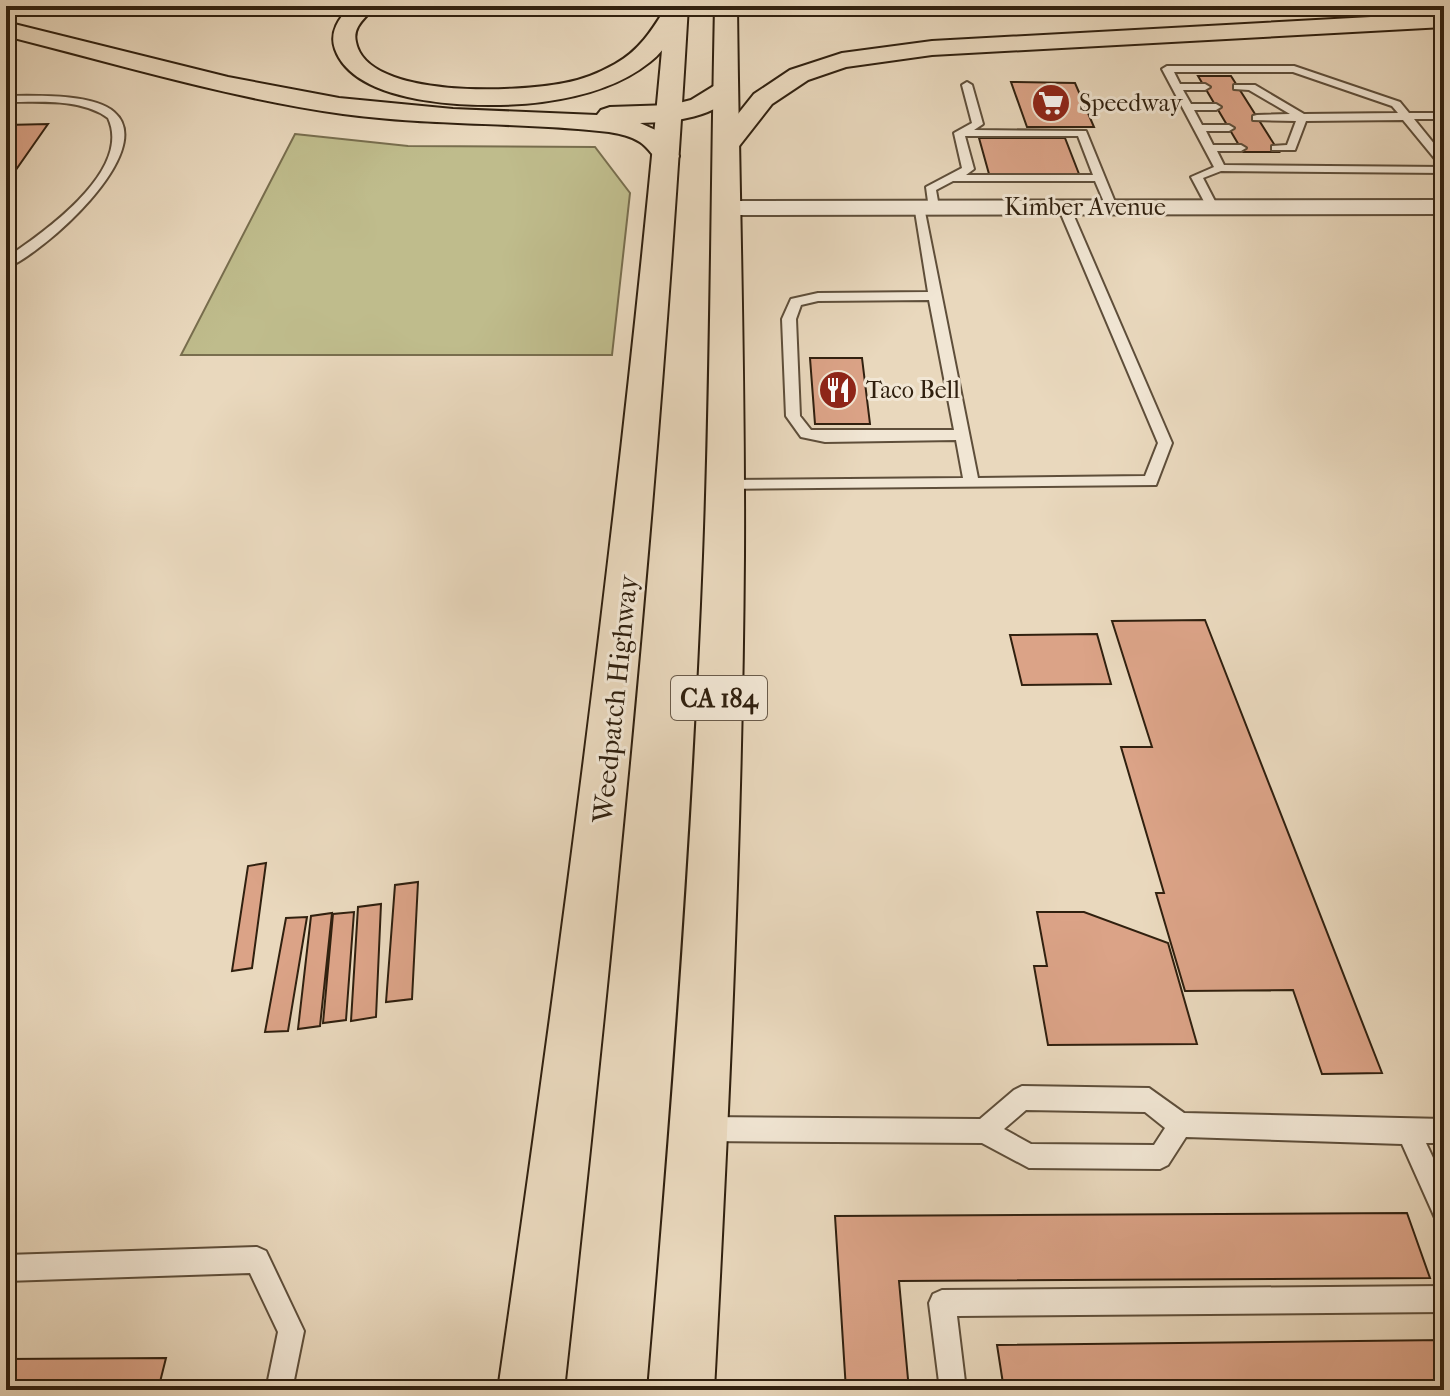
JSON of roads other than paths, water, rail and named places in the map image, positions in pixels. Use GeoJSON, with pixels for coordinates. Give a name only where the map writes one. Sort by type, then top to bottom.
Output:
{"type":"FeatureCollection","features":[{"type":"Feature","properties":{"kind":"main road"},"geometry":{"type":"LineString","coordinates":[[364,6],[347,24],[343,38],[354,62],[380,78],[419,91],[480,97],[552,92],[610,76],[645,56],[677,7]]}},
{"type":"Feature","properties":{"kind":"main road","name":"CA 184"},"geometry":{"type":"LineString","coordinates":[[681,1390],[700,1129],[719,696],[725,485],[726,6]]}},
{"type":"Feature","properties":{"kind":"main road","name":"Weedpatch Highway"},"geometry":{"type":"LineString","coordinates":[[531,1390],[623,634],[677,7]]}},
{"type":"Feature","properties":{"kind":"main road"},"geometry":{"type":"LineString","coordinates":[[727,144],[763,99],[799,75],[842,60],[932,48],[1444,20]]}},
{"type":"Feature","properties":{"kind":"main road"},"geometry":{"type":"LineString","coordinates":[[6,29],[309,102],[399,115],[532,119],[634,129],[657,142],[726,89]]}},
{"type":"Feature","properties":{"kind":"main road"},"geometry":{"type":"LineString","coordinates":[[532,119],[668,135]]}},
{"type":"Feature","properties":{"kind":"street","name":"Kimber Avenue"},"geometry":{"type":"LineString","coordinates":[[727,208],[1444,207]]}},
{"type":"Feature","properties":{"kind":"lane"},"geometry":{"type":"LineString","coordinates":[[1220,168],[1167,69],[1294,69],[1396,104],[1444,163]]}},
{"type":"Feature","properties":{"kind":"lane"},"geometry":{"type":"LineString","coordinates":[[960,136],[978,124],[967,85]]}},
{"type":"Feature","properties":{"kind":"lane"},"geometry":{"type":"LineString","coordinates":[[1177,87],[1205,87]]}},
{"type":"Feature","properties":{"kind":"lane"},"geometry":{"type":"LineString","coordinates":[[1238,87],[1251,87],[1302,118]]}},
{"type":"Feature","properties":{"kind":"lane"},"geometry":{"type":"LineString","coordinates":[[6,99],[89,107],[109,113],[119,127],[116,157],[97,187],[39,242],[6,264]]}},
{"type":"Feature","properties":{"kind":"lane"},"geometry":{"type":"LineString","coordinates":[[1185,102],[1214,102]]}},
{"type":"Feature","properties":{"kind":"lane"},"geometry":{"type":"LineString","coordinates":[[1247,102],[1302,118],[1444,116]]}},
{"type":"Feature","properties":{"kind":"lane"},"geometry":{"type":"LineString","coordinates":[[1302,118],[1291,148],[1266,133],[1278,128],[1302,118]]}},
{"type":"Feature","properties":{"kind":"lane"},"geometry":{"type":"LineString","coordinates":[[960,136],[1082,133],[1086,155],[1098,174],[1111,207]]}},
{"type":"Feature","properties":{"kind":"lane"},"geometry":{"type":"LineString","coordinates":[[1201,133],[1232,133],[1201,133]]}},
{"type":"Feature","properties":{"kind":"lane"},"geometry":{"type":"LineString","coordinates":[[960,136],[980,140]]}},
{"type":"Feature","properties":{"kind":"lane"},"geometry":{"type":"LineString","coordinates":[[960,136],[969,154],[968,169]]}},
{"type":"Feature","properties":{"kind":"lane"},"geometry":{"type":"LineString","coordinates":[[1066,140],[1085,140]]}},
{"type":"Feature","properties":{"kind":"lane"},"geometry":{"type":"LineString","coordinates":[[1212,207],[1197,177],[1220,168],[1444,170]]}},
{"type":"Feature","properties":{"kind":"lane"},"geometry":{"type":"LineString","coordinates":[[971,482],[935,296],[925,207],[930,189],[968,169],[988,169]]}},
{"type":"Feature","properties":{"kind":"lane"},"geometry":{"type":"LineString","coordinates":[[1077,169],[1098,174]]}},
{"type":"Feature","properties":{"kind":"lane"},"geometry":{"type":"LineString","coordinates":[[954,178],[1098,174]]}},
{"type":"Feature","properties":{"kind":"lane"},"geometry":{"type":"LineString","coordinates":[[725,485],[1151,481],[1165,443],[1064,207]]}},
{"type":"Feature","properties":{"kind":"lane"},"geometry":{"type":"LineString","coordinates":[[935,296],[818,297],[796,302],[789,319],[793,416],[806,434],[825,437],[961,435]]}},
{"type":"Feature","properties":{"kind":"lane"},"geometry":{"type":"LineString","coordinates":[[984,1131],[1022,1098],[1149,1100],[1180,1125],[1444,1131]]}},
{"type":"Feature","properties":{"kind":"lane"},"geometry":{"type":"LineString","coordinates":[[700,1129],[984,1131],[1029,1156],[1160,1157],[1180,1125]]}},
{"type":"Feature","properties":{"kind":"lane"},"geometry":{"type":"LineString","coordinates":[[1409,1132],[1444,1209]]}},
{"type":"Feature","properties":{"kind":"lane"},"geometry":{"type":"LineString","coordinates":[[6,1268],[257,1260],[291,1331],[279,1390]]}},
{"type":"Feature","properties":{"kind":"lane"},"geometry":{"type":"LineString","coordinates":[[953,1390],[942,1303],[1444,1299]]}},
{"type":"Feature","properties":{"kind":"place","name":"Speedway"},"geometry":{"type":"Point","coordinates":[1051,103]}},
{"type":"Feature","properties":{"kind":"place","name":"Taco Bell"},"geometry":{"type":"Point","coordinates":[838,390]}}]}
